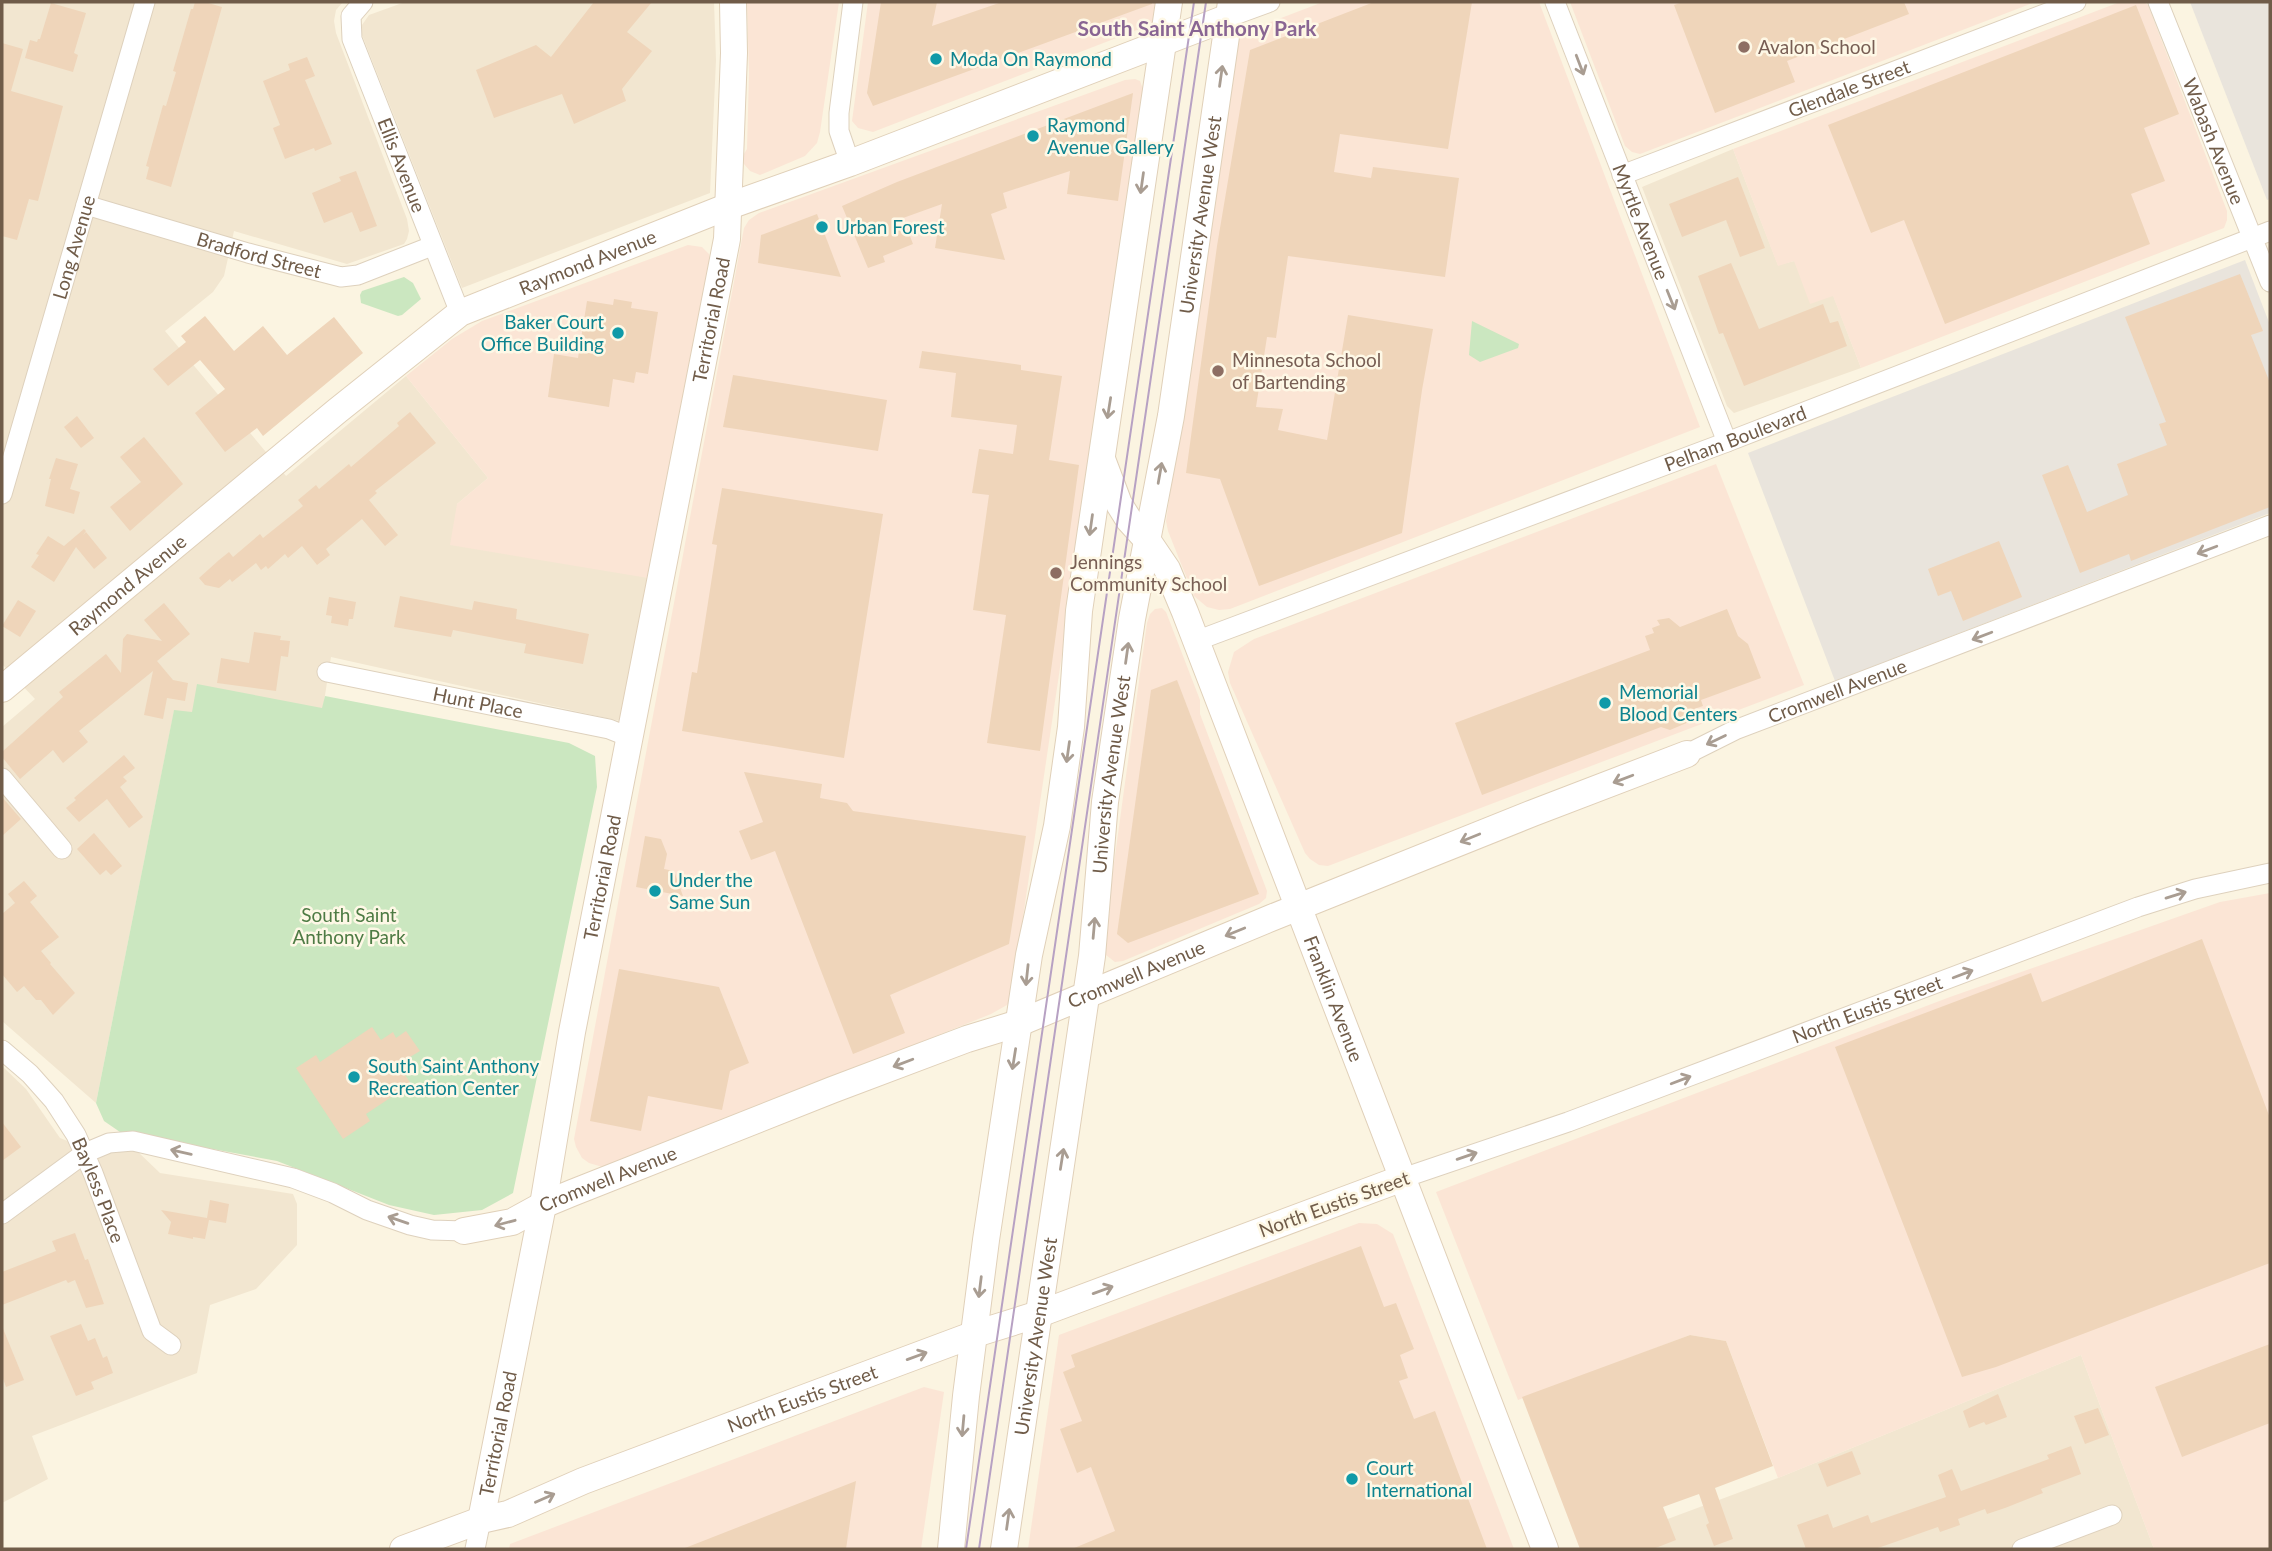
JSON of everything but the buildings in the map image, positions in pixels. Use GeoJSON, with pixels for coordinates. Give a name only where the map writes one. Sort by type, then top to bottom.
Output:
{"type":"FeatureCollection","features":[{"type":"Feature","properties":{"kind":"main road","name":"Territorial Road"},"geometry":{"type":"LineString","coordinates":[[481,1520],[542,1205],[572,1032],[727,239],[734,53],[733,2]]}},
{"type":"Feature","properties":{"kind":"main road"},"geometry":{"type":"LineString","coordinates":[[951,1549],[966,1396],[986,1240],[1029,955],[1057,826],[1071,727],[1079,611],[1169,2]]}},
{"type":"Feature","properties":{"kind":"main road","name":"Raymond Avenue"},"geometry":{"type":"LineString","coordinates":[[2,688],[460,313],[729,206],[850,163],[1164,43],[1230,9]]}},
{"type":"Feature","properties":{"kind":"main road","name":"University Avenue West"},"geometry":{"type":"LineString","coordinates":[[1004,1549],[1092,956],[1105,802],[1132,619],[1171,416],[1230,9]]}},
{"type":"Feature","properties":{"kind":"main road","name":"Franklin Avenue"},"geometry":{"type":"LineString","coordinates":[[1101,458],[1119,504],[1167,569],[1545,1549]]}},
{"type":"Feature","properties":{"kind":"main road","name":"Cromwell Avenue"},"geometry":{"type":"LineString","coordinates":[[464,1231],[512,1222],[542,1205],[832,1090],[967,1039],[1019,1023],[1298,907],[1686,754]]}},
{"type":"Feature","properties":{"kind":"main road","name":"North Eustis Street"},"geometry":{"type":"LineString","coordinates":[[403,1549],[481,1520],[508,1514],[583,1481],[1403,1178]]}},
{"type":"Feature","properties":{"kind":"street","name":"Long Avenue"},"geometry":{"type":"LineString","coordinates":[[2,494],[145,2]]}},
{"type":"Feature","properties":{"kind":"street"},"geometry":{"type":"LineString","coordinates":[[850,163],[839,131],[839,113],[853,2]]}},
{"type":"Feature","properties":{"kind":"street","name":"Raymond Avenue"},"geometry":{"type":"LineString","coordinates":[[1230,9],[1270,2]]}},
{"type":"Feature","properties":{"kind":"street","name":"Myrtle Avenue"},"geometry":{"type":"LineString","coordinates":[[1555,2],[1727,442]]}},
{"type":"Feature","properties":{"kind":"street","name":"Glendale Street"},"geometry":{"type":"LineString","coordinates":[[1622,175],[2076,2]]}},
{"type":"Feature","properties":{"kind":"street","name":"Wabash Avenue"},"geometry":{"type":"LineString","coordinates":[[2158,2],[2261,234],[2270,282]]}},
{"type":"Feature","properties":{"kind":"street","name":"Ellis Avenue"},"geometry":{"type":"LineString","coordinates":[[357,9],[352,39],[460,313]]}},
{"type":"Feature","properties":{"kind":"street","name":"Bradford Street"},"geometry":{"type":"LineString","coordinates":[[86,205],[248,253],[341,277],[358,275],[432,246]]}},
{"type":"Feature","properties":{"kind":"street","name":"Pelham Boulevard"},"geometry":{"type":"LineString","coordinates":[[1196,642],[1727,442],[2261,234]]}},
{"type":"Feature","properties":{"kind":"street","name":"Cromwell Avenue"},"geometry":{"type":"LineString","coordinates":[[1686,754],[1735,730],[2270,525]]}},
{"type":"Feature","properties":{"kind":"street","name":"Hunt Place"},"geometry":{"type":"LineString","coordinates":[[327,672],[609,729],[629,737]]}},
{"type":"Feature","properties":{"kind":"street"},"geometry":{"type":"LineString","coordinates":[[2,778],[62,849]]}},
{"type":"Feature","properties":{"kind":"street","name":"North Eustis Street"},"geometry":{"type":"LineString","coordinates":[[1403,1178],[1581,1118],[2138,907],[2195,889],[2270,873]]}},
{"type":"Feature","properties":{"kind":"street","name":"Bayless Place"},"geometry":{"type":"LineString","coordinates":[[2,1050],[30,1074],[54,1101],[76,1135],[152,1331],[171,1345]]}},
{"type":"Feature","properties":{"kind":"street","name":"Cromwell Avenue"},"geometry":{"type":"LineString","coordinates":[[2,1214],[85,1153],[109,1143],[133,1141],[293,1178],[333,1193],[367,1210],[432,1230],[464,1231]]}},
{"type":"Feature","properties":{"kind":"street"},"geometry":{"type":"LineString","coordinates":[[2022,1549],[2112,1515]]}},
{"type":"Feature","properties":{"kind":"street","name":"Territorial Road"},"geometry":{"type":"LineString","coordinates":[[475,1549],[481,1520]]}},
{"type":"Feature","properties":{"kind":"shaded area"},"geometry":{"type":"Polygon","coordinates":[[[2,2],[343,2],[336,10],[336,33],[407,219],[407,239],[404,244],[347,264],[234,231],[224,276],[213,292],[165,331],[286,476],[406,376],[488,478],[457,504],[648,578],[620,721],[331,657],[323,708],[192,713],[174,711],[96,1103],[2,1021],[2,727],[35,699],[2,664],[2,2]]]}},
{"type":"Feature","properties":{"kind":"shaded area"},"geometry":{"type":"Polygon","coordinates":[[[405,2],[714,2],[716,60],[710,193],[462,288],[362,35],[362,25],[369,15],[405,2]]]}},
{"type":"Feature","properties":{"kind":"shaded area"},"geometry":{"type":"Polygon","coordinates":[[[747,2],[839,2],[817,143],[805,156],[760,175],[750,171],[742,157],[747,149],[747,2]]]}},
{"type":"Feature","properties":{"kind":"shaded area","name":"Moda On Raymond"},"geometry":{"type":"Polygon","coordinates":[[[868,2],[1158,2],[1154,21],[1150,25],[873,132],[858,128],[852,121],[868,2]]]}},
{"type":"Feature","properties":{"kind":"shaded area"},"geometry":{"type":"Polygon","coordinates":[[[1323,2],[1539,2],[1700,427],[1230,609],[1219,610],[1207,607],[1194,596],[1166,521],[1237,39],[1244,32],[1323,2]]]}},
{"type":"Feature","properties":{"kind":"shaded area"},"geometry":{"type":"Polygon","coordinates":[[[1570,2],[2035,2],[1640,154],[1625,146],[1570,2]]]}},
{"type":"Feature","properties":{"kind":"shaded area"},"geometry":{"type":"Polygon","coordinates":[[[2120,2],[2144,2],[2148,5],[2227,211],[2224,228],[1861,368],[1833,296],[1810,304],[1794,261],[1778,266],[1733,149],[2120,2]]]}},
{"type":"Feature","properties":{"kind":"shaded area"},"geometry":{"type":"Polygon","coordinates":[[[2190,2],[2270,2],[2270,199],[2267,200],[2190,2]]]}},
{"type":"Feature","properties":{"kind":"shaded area"},"geometry":{"type":"Polygon","coordinates":[[[1125,80],[1140,81],[1145,95],[1011,998],[1007,1005],[991,1014],[606,1168],[589,1163],[582,1158],[574,1139],[744,228],[749,220],[759,213],[1125,80]]]}},
{"type":"Feature","properties":{"kind":"shaded area"},"geometry":{"type":"Polygon","coordinates":[[[1733,149],[1778,265],[1794,261],[1833,295],[1861,368],[1734,413],[1727,406],[1642,187],[1733,149]]]}},
{"type":"Feature","properties":{"kind":"shaded area"},"geometry":{"type":"Polygon","coordinates":[[[688,245],[702,247],[709,254],[710,262],[648,578],[450,545],[457,504],[488,478],[406,376],[452,339],[482,321],[688,245]]]}},
{"type":"Feature","properties":{"kind":"shaded area"},"geometry":{"type":"Polygon","coordinates":[[[2245,260],[2270,325],[2270,513],[1835,681],[1748,453],[2245,260]]]}},
{"type":"Feature","properties":{"kind":"shaded area"},"geometry":{"type":"Polygon","coordinates":[[[1716,464],[1804,685],[1328,866],[1319,865],[1310,859],[1230,683],[1228,672],[1234,652],[1254,639],[1716,464]]]}},
{"type":"Feature","properties":{"kind":"shaded area"},"geometry":{"type":"Polygon","coordinates":[[[1162,608],[1166,612],[1200,700],[1200,714],[1267,891],[1266,898],[1259,904],[1115,962],[1106,955],[1103,943],[1147,623],[1155,609],[1162,608]]]}},
{"type":"Feature","properties":{"kind":"shaded area"},"geometry":{"type":"Polygon","coordinates":[[[2270,893],[2270,1549],[2154,1549],[2081,1355],[1778,1478],[1726,1341],[1690,1335],[1518,1400],[1436,1192],[1950,997],[2220,902],[2270,893]]]}},
{"type":"Feature","properties":{"kind":"shaded area"},"geometry":{"type":"Polygon","coordinates":[[[2,1066],[26,1089],[60,1138],[100,1154],[136,1150],[160,1173],[293,1194],[297,1204],[297,1245],[256,1289],[210,1305],[197,1373],[32,1436],[48,1479],[2,1503],[2,1066]]]}},
{"type":"Feature","properties":{"kind":"shaded area"},"geometry":{"type":"Polygon","coordinates":[[[1359,1223],[1377,1224],[1393,1234],[1514,1549],[1028,1549],[1059,1335],[1359,1223]]]}},
{"type":"Feature","properties":{"kind":"shaded area"},"geometry":{"type":"Polygon","coordinates":[[[2081,1355],[2154,1549],[1587,1549],[1778,1478],[2081,1355]]]}},
{"type":"Feature","properties":{"kind":"shaded area"},"geometry":{"type":"Polygon","coordinates":[[[924,1387],[944,1392],[921,1549],[509,1549],[510,1544],[924,1387]]]}},
{"type":"Feature","properties":{"kind":"green space"},"geometry":{"type":"Polygon","coordinates":[[[404,277],[413,283],[421,299],[402,315],[361,303],[362,291],[404,277]]]}},
{"type":"Feature","properties":{"kind":"green space"},"geometry":{"type":"Polygon","coordinates":[[[1472,321],[1519,344],[1518,348],[1480,362],[1469,355],[1472,321]]]}},
{"type":"Feature","properties":{"kind":"green space","name":"South Saint Anthony Park"},"geometry":{"type":"Polygon","coordinates":[[[197,684],[322,708],[325,696],[569,743],[595,756],[597,787],[513,1193],[482,1210],[434,1215],[389,1205],[277,1161],[120,1132],[104,1121],[96,1103],[174,710],[192,712],[197,684]]]}},
{"type":"Feature","properties":{"kind":"tram line"},"geometry":{"type":"LineString","coordinates":[[966,1549],[1194,2]]}},
{"type":"Feature","properties":{"kind":"tram line"},"geometry":{"type":"LineString","coordinates":[[979,1549],[1206,2]]}},
{"type":"Feature","properties":{"kind":"place","name":"Avalon School"},"geometry":{"type":"Point","coordinates":[1744,47]}},
{"type":"Feature","properties":{"kind":"place","name":"Moda On Raymond"},"geometry":{"type":"Point","coordinates":[936,59]}},
{"type":"Feature","properties":{"kind":"place","name":"Raymond Avenue Gallery"},"geometry":{"type":"Point","coordinates":[1033,136]}},
{"type":"Feature","properties":{"kind":"place","name":"Urban Forest"},"geometry":{"type":"Point","coordinates":[822,227]}},
{"type":"Feature","properties":{"kind":"place","name":"Baker Court Office Building"},"geometry":{"type":"Point","coordinates":[618,333]}},
{"type":"Feature","properties":{"kind":"place","name":"Minnesota School of Bartending"},"geometry":{"type":"Point","coordinates":[1218,371]}},
{"type":"Feature","properties":{"kind":"place","name":"Jennings Community School"},"geometry":{"type":"Point","coordinates":[1056,573]}},
{"type":"Feature","properties":{"kind":"place","name":"Memorial Blood Centers"},"geometry":{"type":"Point","coordinates":[1605,703]}},
{"type":"Feature","properties":{"kind":"place","name":"Under the Same Sun"},"geometry":{"type":"Point","coordinates":[655,891]}},
{"type":"Feature","properties":{"kind":"place","name":"South Saint Anthony Recreation Center"},"geometry":{"type":"Point","coordinates":[354,1077]}},
{"type":"Feature","properties":{"kind":"place","name":"Court International"},"geometry":{"type":"Point","coordinates":[1352,1479]}},
{"type":"Feature","properties":{"kind":"district","name":"South Saint Anthony Park"},"geometry":{"type":"Point","coordinates":[1197,29]}}]}
